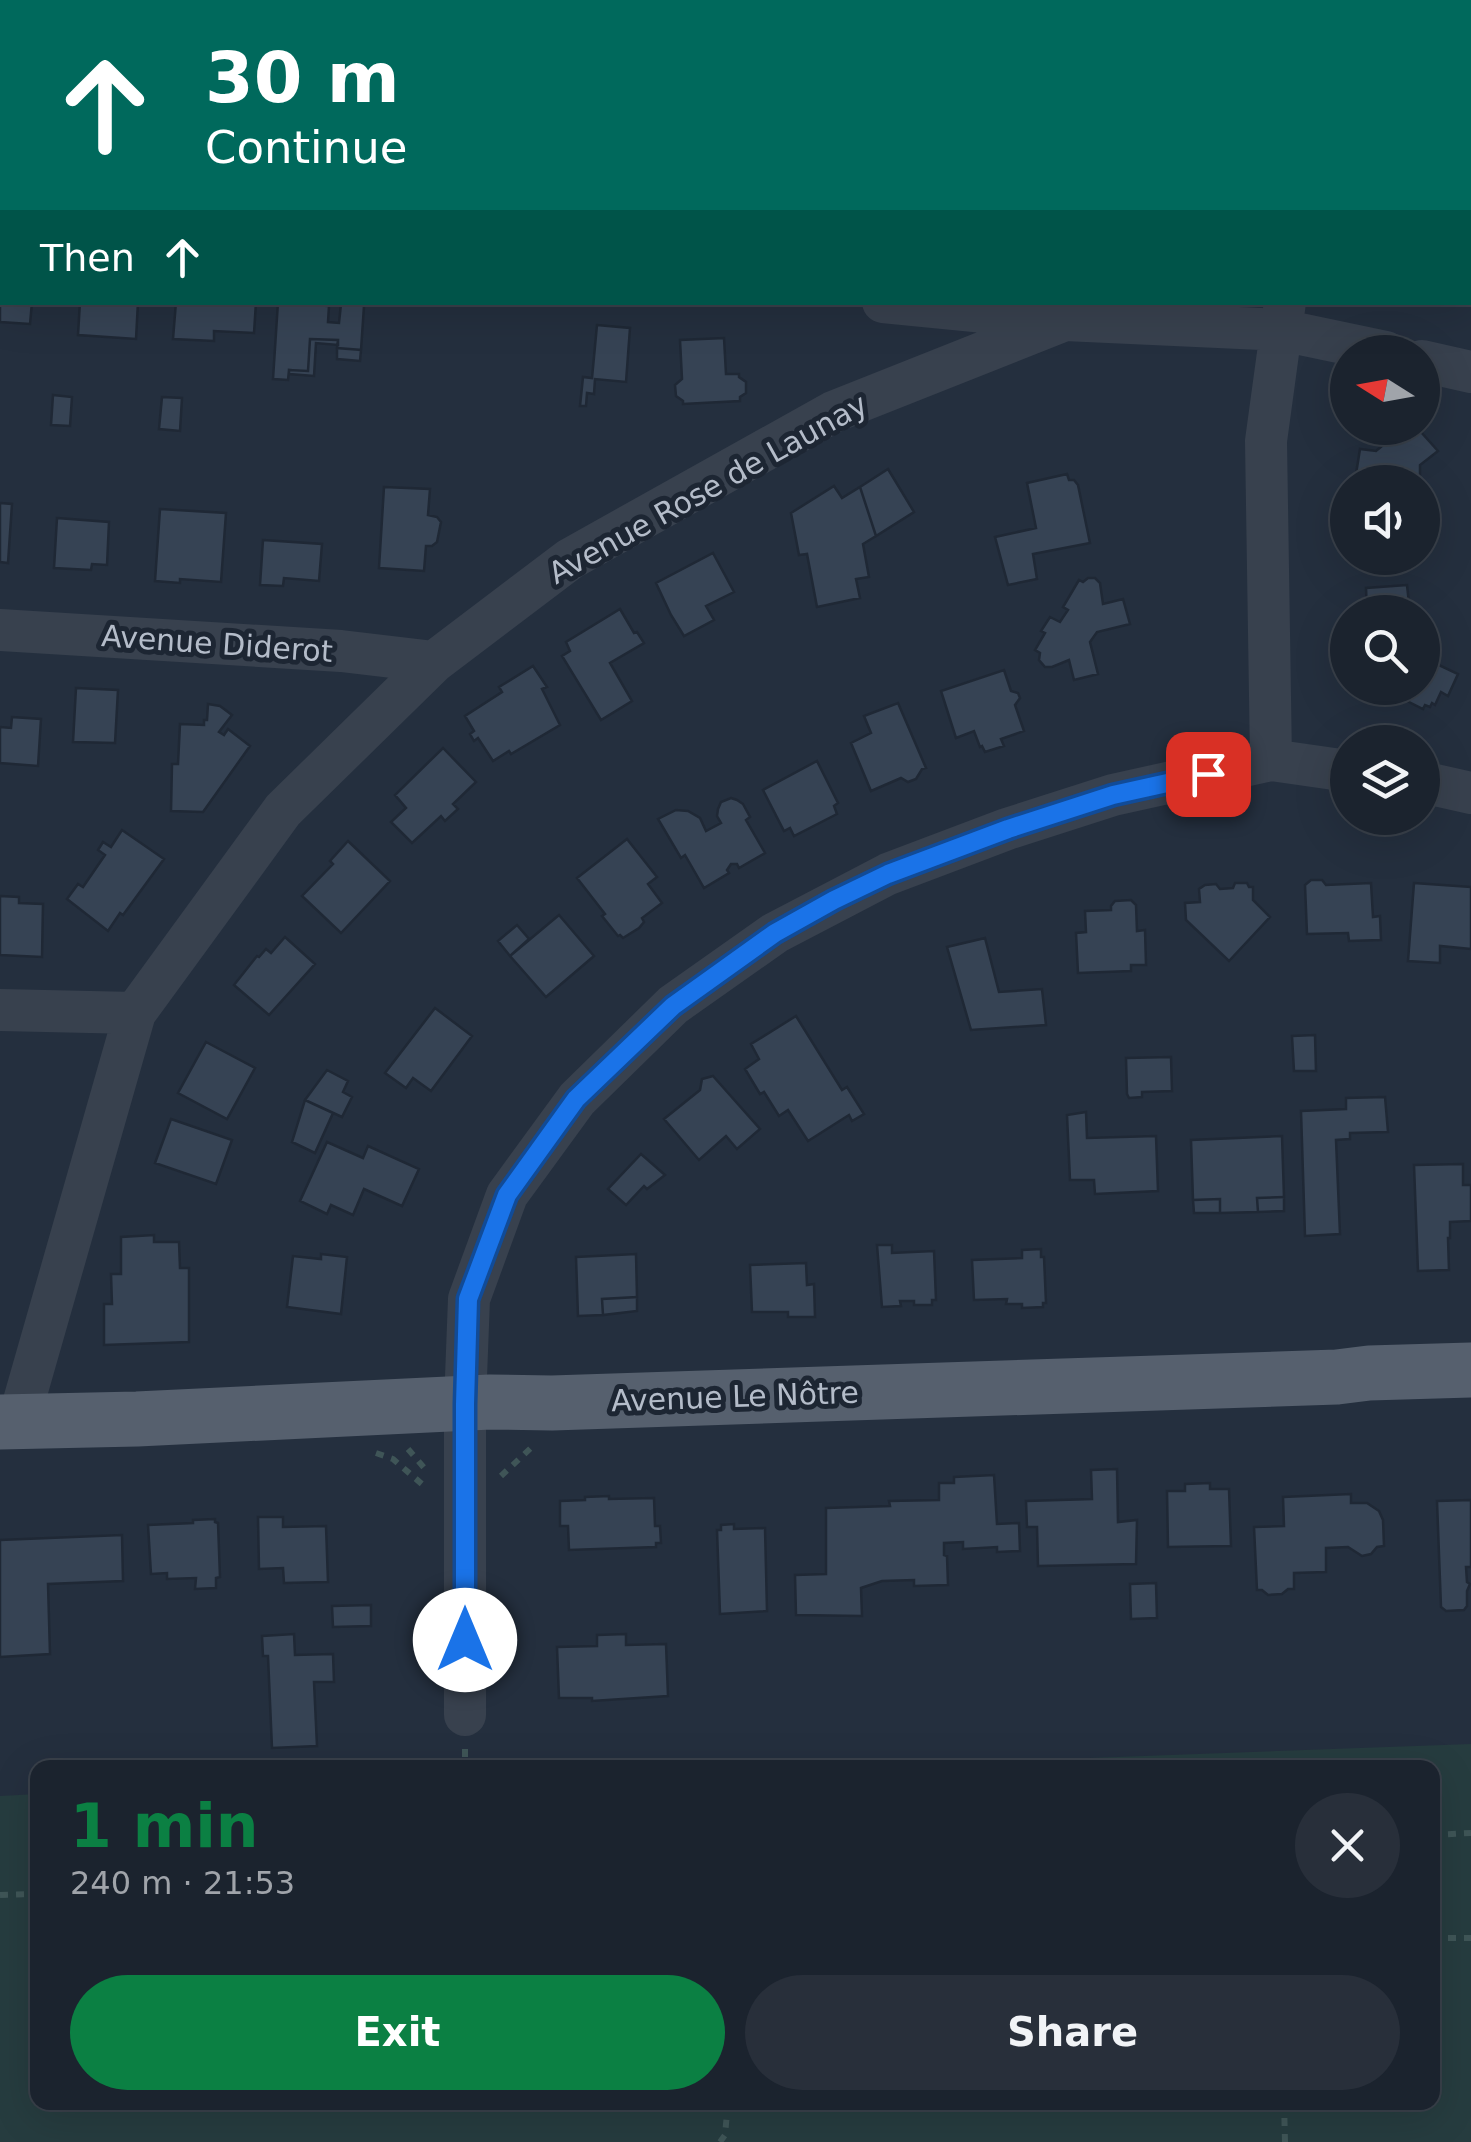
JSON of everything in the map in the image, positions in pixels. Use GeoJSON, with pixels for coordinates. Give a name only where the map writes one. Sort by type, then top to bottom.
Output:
{"type":"FeatureCollection","features":[{"type":"Feature","properties":{"kind":"main road","name":"Avenue Le Nôtre"},"geometry":{"type":"LineString","coordinates":[[9,1422],[157,1418],[465,1429],[572,1403],[1471,1370]]}},
{"type":"Feature","properties":{"kind":"street"},"geometry":{"type":"LineString","coordinates":[[913,305],[1065,320]]}},
{"type":"Feature","properties":{"kind":"street"},"geometry":{"type":"LineString","coordinates":[[1272,760],[1266,441],[1283,316]]}},
{"type":"Feature","properties":{"kind":"street","name":"Avenue Rose de Launay"},"geometry":{"type":"LineString","coordinates":[[9,1422],[135,1013],[283,810],[434,662],[570,559],[833,412],[1065,320],[1283,316],[1337,335]]}},
{"type":"Feature","properties":{"kind":"street"},"geometry":{"type":"LineString","coordinates":[[1440,365],[1471,372]]}},
{"type":"Feature","properties":{"kind":"street","name":"Avenue Diderot"},"geometry":{"type":"LineString","coordinates":[[0,630],[341,651],[434,662]]}},
{"type":"Feature","properties":{"kind":"street"},"geometry":{"type":"LineString","coordinates":[[464,1715],[468,1299],[507,1195],[576,1099],[673,1006],[775,933],[888,874],[1113,795],[1272,760],[1330,768]]}},
{"type":"Feature","properties":{"kind":"street"},"geometry":{"type":"LineString","coordinates":[[1440,786],[1471,794]]}},
{"type":"Feature","properties":{"kind":"street"},"geometry":{"type":"LineString","coordinates":[[0,1010],[135,1013]]}},
{"type":"Feature","properties":{"kind":"path"},"geometry":{"type":"LineString","coordinates":[[1440,1835],[1471,1833]]}},
{"type":"Feature","properties":{"kind":"path"},"geometry":{"type":"LineString","coordinates":[[0,1895],[30,1894]]}},
{"type":"Feature","properties":{"kind":"path"},"geometry":{"type":"LineString","coordinates":[[1440,1938],[1471,1938]]}},
{"type":"Feature","properties":{"kind":"path"},"geometry":{"type":"LineString","coordinates":[[720,2142],[725,2135],[727,2110]]}},
{"type":"Feature","properties":{"kind":"path"},"geometry":{"type":"LineString","coordinates":[[1284,2110],[1285,2142]]}},
{"type":"Feature","properties":{"kind":"green space"},"geometry":{"type":"Polygon","coordinates":[[[1471,1744],[1471,2142],[0,2142],[0,1796],[30,1794],[30,2110],[1440,2110],[1440,1760],[1035,1760],[1471,1744]]]}},
{"type":"Feature","properties":{"kind":"building"},"geometry":{"type":"Polygon","coordinates":[[[0,305],[32,305],[30,324],[0,322],[0,305]]]}},
{"type":"Feature","properties":{"kind":"building"},"geometry":{"type":"Polygon","coordinates":[[[80,305],[138,305],[136,339],[78,335],[80,305]]]}},
{"type":"Feature","properties":{"kind":"building"},"geometry":{"type":"Polygon","coordinates":[[[176,305],[256,305],[254,333],[214,331],[214,341],[173,339],[176,305]]]}},
{"type":"Feature","properties":{"kind":"building"},"geometry":{"type":"Polygon","coordinates":[[[278,305],[329,306],[328,322],[339,323],[341,305],[364,306],[361,350],[337,348],[338,340],[310,339],[308,371],[289,370],[288,380],[273,379],[278,305]]]}},
{"type":"Feature","properties":{"kind":"building"},"geometry":{"type":"Polygon","coordinates":[[[597,325],[630,328],[626,382],[595,379],[594,394],[587,393],[586,406],[580,406],[583,377],[592,378],[597,325]]]}},
{"type":"Feature","properties":{"kind":"building"},"geometry":{"type":"Polygon","coordinates":[[[724,338],[726,374],[739,374],[746,382],[746,393],[740,401],[683,404],[676,396],[675,385],[682,379],[680,340],[724,338]]]}},
{"type":"Feature","properties":{"kind":"building"},"geometry":{"type":"Polygon","coordinates":[[[310,339],[338,340],[338,345],[316,343],[314,376],[289,374],[289,370],[308,371],[310,339]]]}},
{"type":"Feature","properties":{"kind":"building"},"geometry":{"type":"Polygon","coordinates":[[[337,348],[361,350],[360,361],[337,359],[337,348]]]}},
{"type":"Feature","properties":{"kind":"building"},"geometry":{"type":"Polygon","coordinates":[[[53,395],[72,397],[70,426],[51,425],[53,395]]]}},
{"type":"Feature","properties":{"kind":"building"},"geometry":{"type":"Polygon","coordinates":[[[162,397],[182,398],[180,431],[159,429],[162,397]]]}},
{"type":"Feature","properties":{"kind":"building"},"geometry":{"type":"Polygon","coordinates":[[[1383,445],[1433,445],[1438,451],[1420,465],[1357,465],[1360,449],[1376,451],[1383,445]]]}},
{"type":"Feature","properties":{"kind":"building"},"geometry":{"type":"Polygon","coordinates":[[[888,469],[914,512],[876,536],[860,487],[888,469]]]}},
{"type":"Feature","properties":{"kind":"building"},"geometry":{"type":"Polygon","coordinates":[[[1067,474],[1078,485],[1090,543],[1033,554],[1037,579],[1008,585],[995,537],[1036,528],[1027,483],[1067,474]]]}},
{"type":"Feature","properties":{"kind":"building"},"geometry":{"type":"Polygon","coordinates":[[[834,486],[842,498],[860,487],[876,536],[863,544],[869,577],[856,579],[860,598],[817,607],[807,554],[799,555],[791,513],[834,486]]]}},
{"type":"Feature","properties":{"kind":"building"},"geometry":{"type":"Polygon","coordinates":[[[384,487],[430,489],[428,515],[441,522],[437,542],[426,546],[424,571],[379,568],[384,487]]]}},
{"type":"Feature","properties":{"kind":"building"},"geometry":{"type":"Polygon","coordinates":[[[0,503],[12,504],[8,563],[0,562],[0,503]]]}},
{"type":"Feature","properties":{"kind":"building"},"geometry":{"type":"Polygon","coordinates":[[[160,509],[226,513],[221,582],[155,581],[160,509]]]}},
{"type":"Feature","properties":{"kind":"building"},"geometry":{"type":"Polygon","coordinates":[[[57,518],[109,522],[107,565],[92,564],[91,570],[54,568],[57,518]]]}},
{"type":"Feature","properties":{"kind":"building"},"geometry":{"type":"Polygon","coordinates":[[[263,540],[322,544],[319,581],[284,578],[283,586],[260,585],[263,540]]]}},
{"type":"Feature","properties":{"kind":"building"},"geometry":{"type":"Polygon","coordinates":[[[713,553],[734,592],[706,606],[714,620],[684,636],[656,583],[713,553]]]}},
{"type":"Feature","properties":{"kind":"building"},"geometry":{"type":"Polygon","coordinates":[[[1088,578],[1100,583],[1103,604],[1123,599],[1130,624],[1097,632],[1090,642],[1098,674],[1074,680],[1069,660],[1045,667],[1035,650],[1050,617],[1060,622],[1068,610],[1063,607],[1079,580],[1088,578]]]}},
{"type":"Feature","properties":{"kind":"building"},"geometry":{"type":"Polygon","coordinates":[[[1407,585],[1408,595],[1366,595],[1366,588],[1407,585]]]}},
{"type":"Feature","properties":{"kind":"building"},"geometry":{"type":"Polygon","coordinates":[[[620,609],[644,643],[610,663],[632,701],[601,720],[562,656],[570,651],[566,642],[620,609]]]}},
{"type":"Feature","properties":{"kind":"building"},"geometry":{"type":"Polygon","coordinates":[[[533,666],[547,687],[542,689],[560,725],[493,761],[478,738],[474,741],[470,734],[474,731],[465,716],[502,692],[499,687],[533,666]]]}},
{"type":"Feature","properties":{"kind":"building"},"geometry":{"type":"Polygon","coordinates":[[[1440,666],[1458,674],[1448,696],[1441,692],[1440,666]]]}},
{"type":"Feature","properties":{"kind":"building"},"geometry":{"type":"Polygon","coordinates":[[[1004,670],[1011,691],[1020,698],[1015,705],[1024,731],[1001,739],[1004,746],[985,752],[974,731],[956,738],[941,691],[1004,670]]]}},
{"type":"Feature","properties":{"kind":"building"},"geometry":{"type":"Polygon","coordinates":[[[76,688],[118,690],[115,743],[73,742],[76,688]]]}},
{"type":"Feature","properties":{"kind":"building"},"geometry":{"type":"Polygon","coordinates":[[[898,703],[926,768],[916,779],[908,782],[901,778],[871,791],[851,743],[871,733],[864,716],[898,703]]]}},
{"type":"Feature","properties":{"kind":"building"},"geometry":{"type":"Polygon","coordinates":[[[208,704],[220,706],[232,715],[219,732],[224,735],[228,729],[250,746],[203,812],[171,811],[172,764],[178,764],[180,724],[204,725],[208,704]]]}},
{"type":"Feature","properties":{"kind":"building"},"geometry":{"type":"Polygon","coordinates":[[[12,717],[41,719],[38,766],[0,763],[0,727],[11,728],[12,717]]]}},
{"type":"Feature","properties":{"kind":"building"},"geometry":{"type":"Polygon","coordinates":[[[443,748],[476,782],[453,804],[458,809],[445,821],[441,816],[412,843],[391,822],[406,808],[395,795],[443,748]]]}},
{"type":"Feature","properties":{"kind":"building"},"geometry":{"type":"Polygon","coordinates":[[[817,761],[838,803],[834,806],[837,814],[794,836],[790,828],[784,831],[763,790],[817,761]]]}},
{"type":"Feature","properties":{"kind":"building"},"geometry":{"type":"Polygon","coordinates":[[[731,798],[743,804],[750,817],[746,820],[765,853],[739,868],[731,864],[729,873],[704,888],[658,819],[676,810],[688,811],[700,818],[706,831],[721,823],[718,809],[721,802],[731,798]]]}},
{"type":"Feature","properties":{"kind":"building"},"geometry":{"type":"Polygon","coordinates":[[[122,830],[164,859],[108,931],[67,899],[78,884],[83,887],[105,855],[98,850],[103,842],[111,847],[122,830]]]}},
{"type":"Feature","properties":{"kind":"building"},"geometry":{"type":"Polygon","coordinates":[[[627,839],[657,877],[648,884],[662,903],[642,918],[644,922],[639,928],[623,938],[602,916],[605,914],[577,878],[627,839]]]}},
{"type":"Feature","properties":{"kind":"building"},"geometry":{"type":"Polygon","coordinates":[[[348,841],[390,881],[341,933],[302,896],[333,864],[330,861],[348,841]]]}},
{"type":"Feature","properties":{"kind":"building"},"geometry":{"type":"Polygon","coordinates":[[[1311,880],[1322,880],[1326,885],[1371,883],[1373,917],[1380,916],[1381,940],[1349,941],[1348,933],[1307,934],[1305,885],[1311,880]]]}},
{"type":"Feature","properties":{"kind":"building"},"geometry":{"type":"Polygon","coordinates":[[[1235,883],[1253,887],[1253,900],[1270,917],[1229,961],[1186,920],[1185,903],[1200,902],[1199,889],[1205,885],[1216,884],[1220,889],[1233,888],[1235,883]]]}},
{"type":"Feature","properties":{"kind":"building"},"geometry":{"type":"Polygon","coordinates":[[[1414,883],[1471,887],[1471,949],[1440,946],[1440,963],[1408,961],[1414,883]]]}},
{"type":"Feature","properties":{"kind":"building"},"geometry":{"type":"Polygon","coordinates":[[[0,896],[19,897],[19,903],[43,904],[42,957],[0,955],[0,896]]]}},
{"type":"Feature","properties":{"kind":"building"},"geometry":{"type":"Polygon","coordinates":[[[1131,900],[1136,905],[1137,931],[1145,930],[1146,965],[1131,965],[1131,971],[1078,973],[1076,933],[1086,932],[1085,911],[1111,910],[1115,901],[1131,900]]]}},
{"type":"Feature","properties":{"kind":"building"},"geometry":{"type":"Polygon","coordinates":[[[559,915],[594,956],[546,997],[510,956],[559,915]]]}},
{"type":"Feature","properties":{"kind":"building"},"geometry":{"type":"Polygon","coordinates":[[[517,925],[529,939],[510,956],[498,941],[517,925]]]}},
{"type":"Feature","properties":{"kind":"building"},"geometry":{"type":"Polygon","coordinates":[[[285,937],[315,964],[269,1015],[234,985],[257,956],[266,949],[271,953],[285,937]]]}},
{"type":"Feature","properties":{"kind":"building"},"geometry":{"type":"Polygon","coordinates":[[[985,938],[999,992],[1042,989],[1046,1025],[971,1030],[947,947],[985,938]]]}},
{"type":"Feature","properties":{"kind":"building"},"geometry":{"type":"Polygon","coordinates":[[[435,1008],[472,1036],[431,1091],[413,1078],[406,1088],[385,1073],[435,1008]]]}},
{"type":"Feature","properties":{"kind":"building"},"geometry":{"type":"Polygon","coordinates":[[[796,1016],[842,1090],[847,1087],[864,1114],[852,1121],[849,1115],[808,1141],[788,1110],[779,1116],[745,1069],[759,1059],[751,1044],[796,1016]]]}},
{"type":"Feature","properties":{"kind":"building"},"geometry":{"type":"Polygon","coordinates":[[[1315,1035],[1316,1071],[1294,1071],[1292,1036],[1315,1035]]]}},
{"type":"Feature","properties":{"kind":"building"},"geometry":{"type":"Polygon","coordinates":[[[206,1042],[255,1068],[227,1119],[178,1093],[206,1042]]]}},
{"type":"Feature","properties":{"kind":"building"},"geometry":{"type":"Polygon","coordinates":[[[1171,1057],[1172,1091],[1142,1092],[1142,1097],[1129,1098],[1126,1058],[1171,1057]]]}},
{"type":"Feature","properties":{"kind":"building"},"geometry":{"type":"Polygon","coordinates":[[[327,1070],[348,1081],[343,1092],[352,1097],[342,1117],[305,1100],[327,1070]]]}},
{"type":"Feature","properties":{"kind":"building"},"geometry":{"type":"Polygon","coordinates":[[[713,1076],[760,1129],[737,1149],[726,1136],[699,1160],[664,1119],[700,1090],[702,1079],[713,1076]]]}},
{"type":"Feature","properties":{"kind":"building"},"geometry":{"type":"Polygon","coordinates":[[[1385,1097],[1388,1132],[1350,1133],[1350,1139],[1336,1140],[1340,1234],[1305,1236],[1301,1111],[1346,1109],[1346,1098],[1385,1097]]]}},
{"type":"Feature","properties":{"kind":"building"},"geometry":{"type":"Polygon","coordinates":[[[305,1100],[333,1113],[315,1153],[292,1142],[305,1100]]]}},
{"type":"Feature","properties":{"kind":"building"},"geometry":{"type":"Polygon","coordinates":[[[1086,1112],[1087,1138],[1156,1136],[1158,1191],[1095,1194],[1094,1180],[1070,1180],[1067,1115],[1086,1112]]]}},
{"type":"Feature","properties":{"kind":"building"},"geometry":{"type":"Polygon","coordinates":[[[171,1119],[232,1140],[216,1184],[155,1163],[171,1119]]]}},
{"type":"Feature","properties":{"kind":"building"},"geometry":{"type":"Polygon","coordinates":[[[1282,1136],[1284,1197],[1257,1198],[1258,1212],[1220,1213],[1220,1199],[1193,1200],[1191,1140],[1282,1136]]]}},
{"type":"Feature","properties":{"kind":"building"},"geometry":{"type":"Polygon","coordinates":[[[327,1142],[363,1158],[368,1146],[419,1169],[402,1206],[364,1189],[353,1215],[331,1205],[327,1214],[300,1201],[327,1142]]]}},
{"type":"Feature","properties":{"kind":"building"},"geometry":{"type":"Polygon","coordinates":[[[641,1154],[665,1175],[647,1189],[644,1186],[626,1205],[608,1189],[641,1154]]]}},
{"type":"Feature","properties":{"kind":"building"},"geometry":{"type":"Polygon","coordinates":[[[1463,1164],[1463,1185],[1471,1185],[1471,1221],[1450,1222],[1449,1270],[1418,1271],[1414,1165],[1463,1164]]]}},
{"type":"Feature","properties":{"kind":"building"},"geometry":{"type":"Polygon","coordinates":[[[1284,1197],[1284,1211],[1258,1212],[1257,1198],[1284,1197]]]}},
{"type":"Feature","properties":{"kind":"building"},"geometry":{"type":"Polygon","coordinates":[[[1220,1199],[1220,1213],[1194,1213],[1193,1200],[1220,1199]]]}},
{"type":"Feature","properties":{"kind":"building"},"geometry":{"type":"Polygon","coordinates":[[[154,1235],[154,1242],[179,1242],[180,1268],[189,1268],[189,1342],[104,1345],[104,1304],[112,1304],[111,1274],[121,1274],[121,1237],[154,1235]]]}},
{"type":"Feature","properties":{"kind":"building"},"geometry":{"type":"Polygon","coordinates":[[[877,1245],[892,1245],[892,1253],[934,1251],[936,1300],[932,1300],[932,1305],[900,1301],[901,1306],[882,1307],[877,1245]]]}},
{"type":"Feature","properties":{"kind":"building"},"geometry":{"type":"Polygon","coordinates":[[[1041,1249],[1046,1303],[1043,1307],[1022,1308],[1022,1304],[1006,1304],[1007,1299],[974,1300],[972,1260],[1022,1258],[1022,1250],[1041,1249]]]}},
{"type":"Feature","properties":{"kind":"building"},"geometry":{"type":"Polygon","coordinates":[[[321,1254],[347,1257],[341,1314],[287,1307],[293,1256],[321,1259],[321,1254]]]}},
{"type":"Feature","properties":{"kind":"building"},"geometry":{"type":"Polygon","coordinates":[[[636,1254],[637,1297],[602,1299],[603,1315],[578,1316],[576,1257],[636,1254]]]}},
{"type":"Feature","properties":{"kind":"building"},"geometry":{"type":"Polygon","coordinates":[[[806,1263],[807,1285],[814,1284],[815,1317],[752,1312],[750,1265],[806,1263]]]}},
{"type":"Feature","properties":{"kind":"building"},"geometry":{"type":"Polygon","coordinates":[[[637,1297],[637,1311],[603,1315],[602,1299],[637,1297]]]}},
{"type":"Feature","properties":{"kind":"building"},"geometry":{"type":"Polygon","coordinates":[[[1117,1469],[1118,1522],[1137,1520],[1136,1564],[1038,1566],[1037,1527],[1027,1527],[1026,1501],[1092,1499],[1091,1470],[1117,1469]]]}},
{"type":"Feature","properties":{"kind":"building"},"geometry":{"type":"Polygon","coordinates":[[[994,1475],[997,1524],[1019,1523],[1020,1551],[997,1552],[997,1547],[963,1549],[963,1542],[944,1543],[948,1585],[914,1586],[914,1580],[882,1581],[861,1588],[862,1616],[796,1615],[795,1575],[826,1574],[826,1508],[939,1500],[939,1483],[954,1483],[954,1477],[994,1475]]]}},
{"type":"Feature","properties":{"kind":"building"},"geometry":{"type":"Polygon","coordinates":[[[1210,1483],[1210,1489],[1229,1489],[1231,1546],[1168,1547],[1167,1491],[1185,1491],[1185,1484],[1210,1483]]]}},
{"type":"Feature","properties":{"kind":"building"},"geometry":{"type":"Polygon","coordinates":[[[1351,1494],[1351,1503],[1367,1503],[1379,1511],[1384,1546],[1362,1556],[1348,1547],[1326,1548],[1326,1572],[1294,1573],[1294,1589],[1282,1594],[1268,1595],[1257,1590],[1254,1527],[1284,1526],[1283,1497],[1351,1494]]]}},
{"type":"Feature","properties":{"kind":"building"},"geometry":{"type":"Polygon","coordinates":[[[609,1496],[654,1498],[655,1526],[660,1526],[661,1543],[656,1543],[656,1547],[569,1550],[568,1526],[560,1526],[560,1501],[609,1496]]]}},
{"type":"Feature","properties":{"kind":"building"},"geometry":{"type":"Polygon","coordinates":[[[1471,1500],[1467,1606],[1464,1610],[1446,1611],[1441,1607],[1437,1501],[1471,1500]]]}},
{"type":"Feature","properties":{"kind":"building"},"geometry":{"type":"Polygon","coordinates":[[[258,1517],[283,1517],[283,1527],[326,1526],[328,1582],[284,1583],[283,1568],[259,1569],[258,1517]]]}},
{"type":"Feature","properties":{"kind":"building"},"geometry":{"type":"Polygon","coordinates":[[[215,1519],[220,1577],[216,1578],[216,1588],[195,1589],[196,1578],[167,1579],[167,1573],[151,1574],[148,1525],[215,1519]]]}},
{"type":"Feature","properties":{"kind":"building"},"geometry":{"type":"Polygon","coordinates":[[[734,1524],[734,1529],[765,1528],[767,1611],[720,1614],[717,1530],[721,1530],[721,1525],[734,1524]]]}},
{"type":"Feature","properties":{"kind":"building"},"geometry":{"type":"Polygon","coordinates":[[[122,1535],[123,1581],[48,1584],[50,1654],[0,1657],[0,1540],[122,1535]]]}},
{"type":"Feature","properties":{"kind":"building"},"geometry":{"type":"Polygon","coordinates":[[[1156,1583],[1157,1618],[1131,1619],[1130,1584],[1156,1583]]]}},
{"type":"Feature","properties":{"kind":"building"},"geometry":{"type":"Polygon","coordinates":[[[371,1605],[371,1626],[333,1627],[332,1606],[371,1605]]]}},
{"type":"Feature","properties":{"kind":"building"},"geometry":{"type":"Polygon","coordinates":[[[294,1634],[295,1655],[333,1654],[334,1682],[314,1682],[317,1746],[272,1748],[268,1656],[263,1656],[262,1636],[294,1634]]]}},
{"type":"Feature","properties":{"kind":"building"},"geometry":{"type":"Polygon","coordinates":[[[626,1634],[626,1645],[666,1644],[668,1696],[592,1701],[559,1698],[557,1647],[597,1646],[597,1635],[626,1634]]]}},
{"type":"Feature","properties":{"kind":"route"},"geometry":{"type":"LineString","coordinates":[[465,1640],[468,1299],[507,1195],[576,1099],[673,1006],[775,933],[834,900],[888,874],[1008,829],[1113,795],[1208,774]]}}]}
